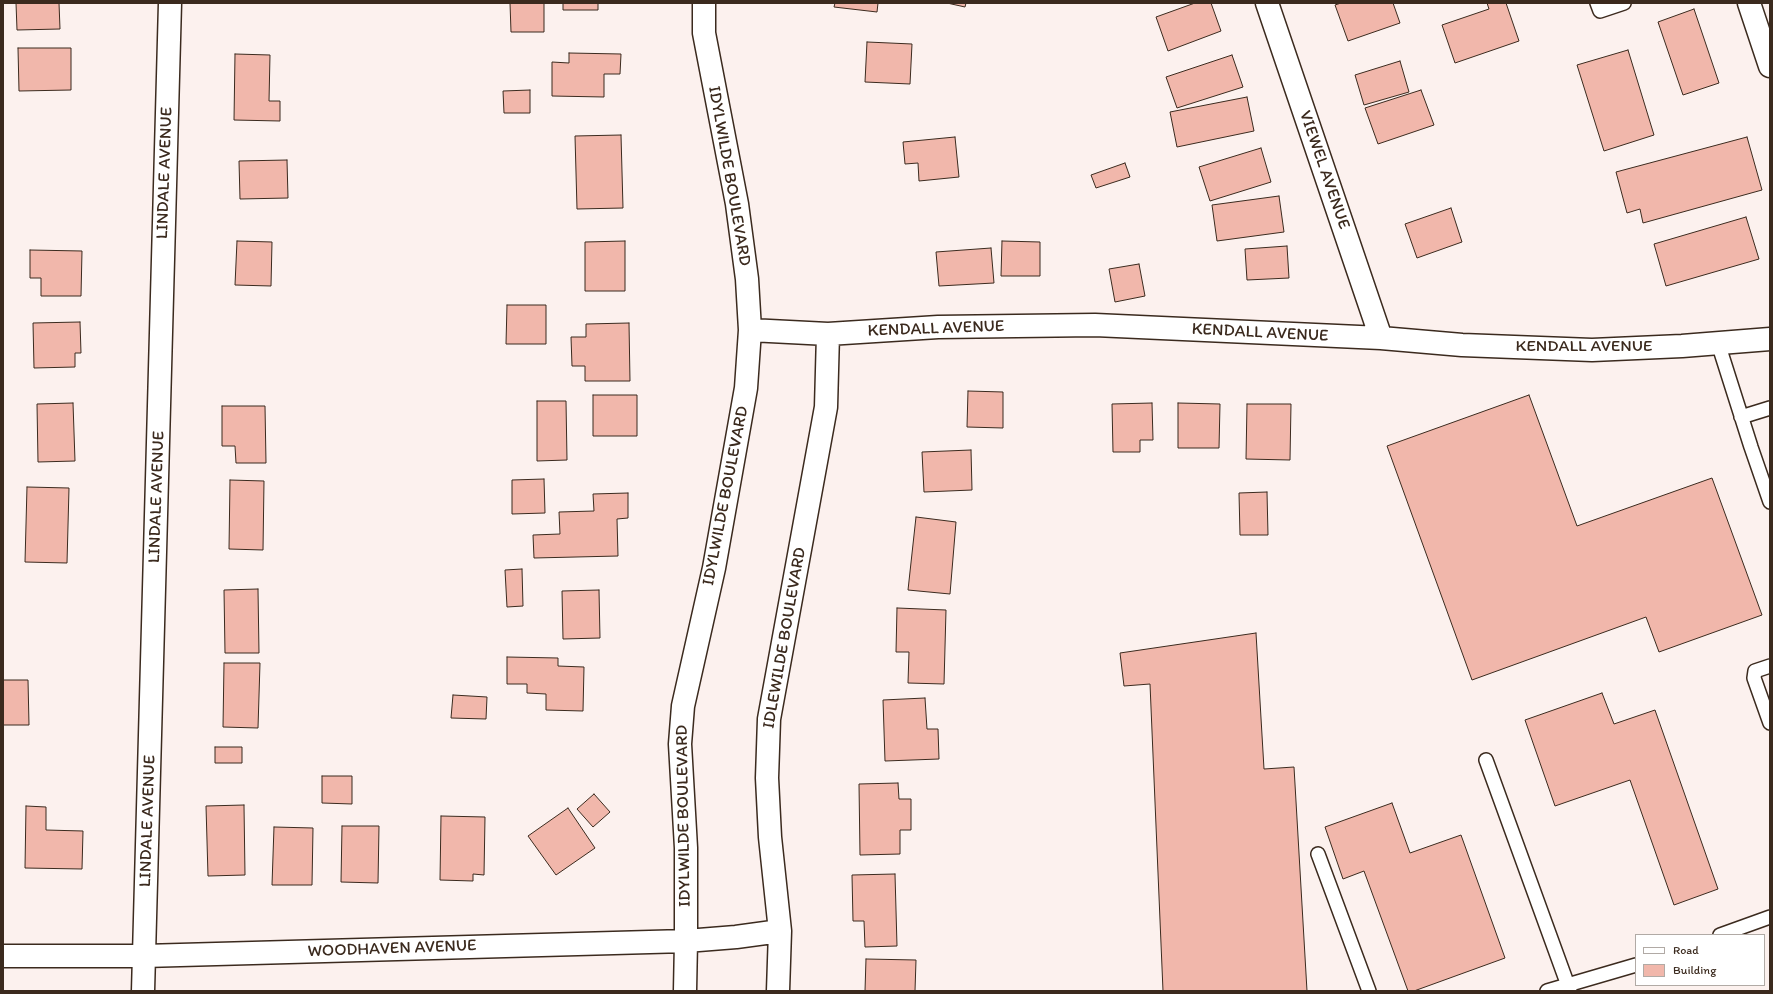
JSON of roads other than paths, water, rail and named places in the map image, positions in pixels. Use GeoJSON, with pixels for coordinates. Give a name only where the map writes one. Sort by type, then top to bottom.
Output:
{"type":"FeatureCollection","features":[{"type":"Feature","properties":{"kind":"street","name":"LINDALE AVENUE"},"geometry":{"type":"LineString","coordinates":[[143,991],[170,3]]}},
{"type":"Feature","properties":{"kind":"street","name":"IDYLWILDE BOULEVARD"},"geometry":{"type":"LineString","coordinates":[[684,991],[686,941],[686,848],[680,744],[683,706],[714,568],[746,388],[750,330],[747,279],[737,204],[704,33],[704,3]]}},
{"type":"Feature","properties":{"kind":"street","name":"VIEWEL AVENUE"},"geometry":{"type":"LineString","coordinates":[[1267,3],[1380,338]]}},
{"type":"Feature","properties":{"kind":"street"},"geometry":{"type":"LineString","coordinates":[[1749,3],[1770,66]]}},
{"type":"Feature","properties":{"kind":"street","name":"KENDALL AVENUE"},"geometry":{"type":"LineString","coordinates":[[750,330],[828,334],[938,327],[1095,325],[1380,338],[1462,345],[1592,350],[1770,339]]}},
{"type":"Feature","properties":{"kind":"street","name":"IDLEWILDE BOULEVARD"},"geometry":{"type":"LineString","coordinates":[[778,991],[780,931],[769,829],[767,778],[769,719],[826,407],[828,334]]}},
{"type":"Feature","properties":{"kind":"street","name":"WOODHAVEN AVENUE"},"geometry":{"type":"LineString","coordinates":[[3,956],[144,956],[686,941],[736,937],[780,931]]}},
{"type":"Feature","properties":{"kind":"lane"},"geometry":{"type":"LineString","coordinates":[[1597,3],[1600,11],[1624,3]]}},
{"type":"Feature","properties":{"kind":"lane"},"geometry":{"type":"LineString","coordinates":[[1718,343],[1770,502]]}},
{"type":"Feature","properties":{"kind":"lane"},"geometry":{"type":"LineString","coordinates":[[1741,417],[1770,408]]}},
{"type":"Feature","properties":{"kind":"lane"},"geometry":{"type":"LineString","coordinates":[[1770,666],[1756,672],[1754,678],[1770,723]]}},
{"type":"Feature","properties":{"kind":"lane"},"geometry":{"type":"LineString","coordinates":[[1486,760],[1569,988]]}},
{"type":"Feature","properties":{"kind":"lane"},"geometry":{"type":"LineString","coordinates":[[1318,854],[1369,991]]}},
{"type":"Feature","properties":{"kind":"lane"},"geometry":{"type":"LineString","coordinates":[[1723,934],[1770,917]]}},
{"type":"Feature","properties":{"kind":"lane"},"geometry":{"type":"LineString","coordinates":[[1547,991],[1569,988],[1635,965]]}}]}
